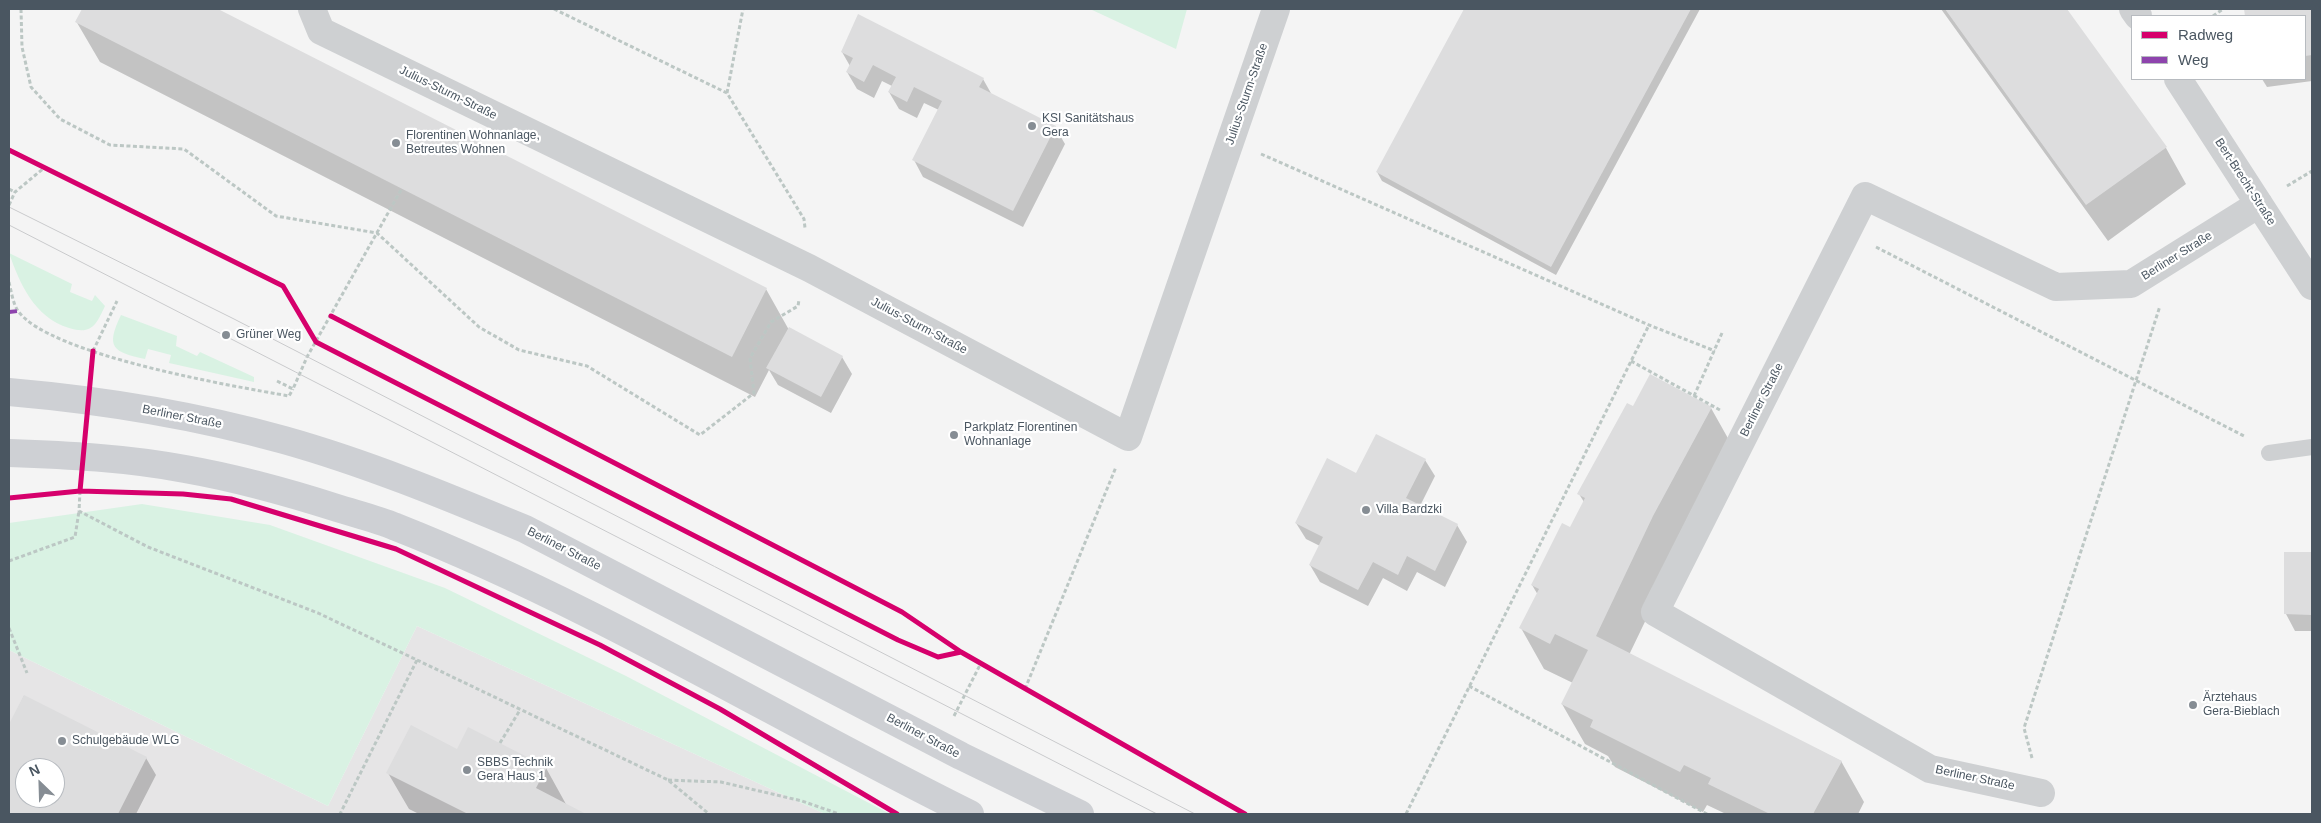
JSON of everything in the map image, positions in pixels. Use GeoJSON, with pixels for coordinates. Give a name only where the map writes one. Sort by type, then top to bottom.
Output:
{"type":"FeatureCollection","features":[{"type":"Feature","properties":{"kind":"main road","name":"Berliner Straße"},"geometry":{"type":"LineString","coordinates":[[9,392],[111,404],[196,419],[284,440],[462,503],[524,529],[961,756],[1080,814]]}},
{"type":"Feature","properties":{"kind":"main road"},"geometry":{"type":"LineString","coordinates":[[9,453],[83,456],[184,468],[288,492],[394,526],[505,573],[653,646],[878,768],[970,814]]}},
{"type":"Feature","properties":{"kind":"street","name":"Julius-Sturm-Straße"},"geometry":{"type":"LineString","coordinates":[[312,9],[321,31],[809,268],[1128,437],[1276,9]]}},
{"type":"Feature","properties":{"kind":"street","name":"Bert-Brecht-Straße"},"geometry":{"type":"LineString","coordinates":[[2179,80],[2312,286]]}},
{"type":"Feature","properties":{"kind":"street","name":"Berliner Straße"},"geometry":{"type":"LineString","coordinates":[[2041,793],[1930,769],[1655,612],[1865,196],[2056,287],[2131,284],[2259,204]]}},
{"type":"Feature","properties":{"kind":"lane"},"geometry":{"type":"LineString","coordinates":[[2270,454],[2312,447]]}},
{"type":"Feature","properties":{"kind":"path"},"geometry":{"type":"LineString","coordinates":[[21,9],[22,47],[31,87],[60,119],[110,145],[184,149],[276,216],[376,233],[479,327],[518,350],[587,366],[700,435],[754,393],[750,358],[771,322],[798,306],[809,268],[804,218],[727,93],[554,9]]}},
{"type":"Feature","properties":{"kind":"path"},"geometry":{"type":"LineString","coordinates":[[727,93],[743,9]]}},
{"type":"Feature","properties":{"kind":"path"},"geometry":{"type":"LineString","coordinates":[[1231,141],[1649,325],[1715,351]]}},
{"type":"Feature","properties":{"kind":"path"},"geometry":{"type":"LineString","coordinates":[[37,164],[53,173]]}},
{"type":"Feature","properties":{"kind":"path"},"geometry":{"type":"LineString","coordinates":[[9,204],[15,192],[44,168]]}},
{"type":"Feature","properties":{"kind":"path"},"geometry":{"type":"LineString","coordinates":[[9,189],[15,192]]}},
{"type":"Feature","properties":{"kind":"path"},"geometry":{"type":"LineString","coordinates":[[9,282],[18,310],[41,331],[93,351],[140,366],[289,396],[316,342],[401,190]]}},
{"type":"Feature","properties":{"kind":"path"},"geometry":{"type":"LineString","coordinates":[[1847,231],[2136,381],[2237,430],[2270,454]]}},
{"type":"Feature","properties":{"kind":"path"},"geometry":{"type":"LineString","coordinates":[[2041,793],[2024,728],[2164,295],[2157,268]]}},
{"type":"Feature","properties":{"kind":"path"},"geometry":{"type":"LineString","coordinates":[[93,351],[117,301]]}},
{"type":"Feature","properties":{"kind":"path"},"geometry":{"type":"LineString","coordinates":[[331,316],[902,612],[960,652]]}},
{"type":"Feature","properties":{"kind":"path"},"geometry":{"type":"LineString","coordinates":[[1406,814],[1649,325]]}},
{"type":"Feature","properties":{"kind":"path"},"geometry":{"type":"LineString","coordinates":[[1631,361],[1694,396],[1722,333]]}},
{"type":"Feature","properties":{"kind":"path"},"geometry":{"type":"LineString","coordinates":[[312,334],[316,342],[325,347]]}},
{"type":"Feature","properties":{"kind":"path"},"geometry":{"type":"LineString","coordinates":[[277,381],[294,389]]}},
{"type":"Feature","properties":{"kind":"path"},"geometry":{"type":"LineString","coordinates":[[1025,689],[1128,437]]}},
{"type":"Feature","properties":{"kind":"path"},"geometry":{"type":"LineString","coordinates":[[9,561],[75,537],[80,492],[89,492]]}},
{"type":"Feature","properties":{"kind":"path"},"geometry":{"type":"LineString","coordinates":[[79,512],[148,547],[318,613],[668,780],[709,814]]}},
{"type":"Feature","properties":{"kind":"path"},"geometry":{"type":"LineString","coordinates":[[9,628],[27,673]]}},
{"type":"Feature","properties":{"kind":"path"},"geometry":{"type":"LineString","coordinates":[[953,654],[960,652]]}},
{"type":"Feature","properties":{"kind":"path"},"geometry":{"type":"LineString","coordinates":[[340,814],[417,660]]}},
{"type":"Feature","properties":{"kind":"path"},"geometry":{"type":"LineString","coordinates":[[1469,686],[1706,814]]}},
{"type":"Feature","properties":{"kind":"path"},"geometry":{"type":"LineString","coordinates":[[500,743],[520,710]]}},
{"type":"Feature","properties":{"kind":"path"},"geometry":{"type":"LineString","coordinates":[[668,780],[721,782],[802,801],[839,814]]}},
{"type":"Feature","properties":{"kind":"shaded area"},"geometry":{"type":"Polygon","coordinates":[[[417,626],[825,814],[9,814],[9,650],[328,806],[417,626]]]}},
{"type":"Feature","properties":{"kind":"green space"},"geometry":{"type":"Polygon","coordinates":[[[1090,9],[1187,9],[1176,49],[1090,9]]]}},
{"type":"Feature","properties":{"kind":"green space"},"geometry":{"type":"Polygon","coordinates":[[[9,253],[72,284],[70,292],[92,301],[95,295],[105,306],[96,323],[88,329],[77,330],[57,323],[46,316],[30,298],[18,276],[9,253]]]}},
{"type":"Feature","properties":{"kind":"green space"},"geometry":{"type":"Polygon","coordinates":[[[121,315],[177,336],[176,346],[197,356],[200,352],[254,377],[254,382],[169,363],[171,355],[148,349],[145,359],[119,351],[113,342],[116,326],[121,315]]]}},
{"type":"Feature","properties":{"kind":"green space"},"geometry":{"type":"Polygon","coordinates":[[[142,504],[270,525],[445,588],[626,676],[890,814],[825,814],[417,626],[328,806],[9,650],[9,523],[142,504]]]}},
{"type":"Feature","properties":{"kind":"building","name":"Florentinen Wohnanlage, Betreutes Wohnen"},"geometry":{"type":"Polygon","coordinates":[[[82,9],[218,9],[767,288],[732,357],[75,22],[82,9]]]}},
{"type":"Feature","properties":{"kind":"building"},"geometry":{"type":"Polygon","coordinates":[[[1464,9],[1691,9],[1551,267],[1376,172],[1464,9]]]}},
{"type":"Feature","properties":{"kind":"building"},"geometry":{"type":"Polygon","coordinates":[[[1945,9],[2067,9],[2167,147],[2086,205],[1945,9]]]}},
{"type":"Feature","properties":{"kind":"building"},"geometry":{"type":"Polygon","coordinates":[[[2244,9],[2312,9],[2312,55],[2306,56],[2306,15],[2245,15],[2244,9]]]}},
{"type":"Feature","properties":{"kind":"building"},"geometry":{"type":"Polygon","coordinates":[[[858,14],[984,78],[979,87],[1056,126],[1013,211],[912,160],[942,101],[914,87],[907,102],[888,92],[896,77],[873,65],[864,82],[846,72],[853,58],[841,52],[858,14]]]}},
{"type":"Feature","properties":{"kind":"building"},"geometry":{"type":"Polygon","coordinates":[[[789,327],[843,356],[821,397],[766,368],[789,327]]]}},
{"type":"Feature","properties":{"kind":"building"},"geometry":{"type":"Polygon","coordinates":[[[1650,374],[1712,407],[1653,516],[1596,636],[1842,761],[1813,814],[1770,814],[1708,784],[1711,778],[1684,765],[1680,772],[1590,727],[1593,720],[1561,704],[1588,650],[1555,634],[1550,644],[1519,628],[1539,589],[1531,585],[1562,523],[1570,527],[1585,498],[1577,494],[1627,403],[1633,406],[1650,374]]]}},
{"type":"Feature","properties":{"kind":"building","name":"Villa Bardzki"},"geometry":{"type":"Polygon","coordinates":[[[1376,434],[1426,459],[1406,498],[1458,524],[1435,571],[1407,556],[1398,575],[1373,562],[1358,590],[1309,565],[1323,537],[1295,523],[1327,458],[1356,473],[1376,434]]]}},
{"type":"Feature","properties":{"kind":"building"},"geometry":{"type":"Polygon","coordinates":[[[2284,552],[2312,552],[2312,615],[2284,614],[2284,552]]]}},
{"type":"Feature","properties":{"kind":"building","name":"Schulgebäude WLG"},"geometry":{"type":"Polygon","coordinates":[[[24,695],[147,757],[118,814],[9,814],[9,724],[24,695]]]}},
{"type":"Feature","properties":{"kind":"building","name":"SBBS Technik Gera Haus 1"},"geometry":{"type":"Polygon","coordinates":[[[411,725],[457,749],[468,727],[547,767],[536,788],[586,814],[468,814],[386,773],[411,725]]]}},
{"type":"Feature","properties":{"kind":"tram line"},"geometry":{"type":"LineString","coordinates":[[9,207],[234,319],[1195,814]]}},
{"type":"Feature","properties":{"kind":"tram line"},"geometry":{"type":"LineString","coordinates":[[9,225],[1157,814]]}},
{"type":"Feature","properties":{"kind":"marked path"},"geometry":{"type":"LineString","coordinates":[[9,312],[18,311]]}},
{"type":"Feature","properties":{"kind":"cycle path"},"geometry":{"type":"LineString","coordinates":[[9,150],[283,286],[316,342],[898,640],[938,657],[961,652]]}},
{"type":"Feature","properties":{"kind":"cycle path"},"geometry":{"type":"LineString","coordinates":[[331,316],[902,612],[961,652],[1245,814]]}},
{"type":"Feature","properties":{"kind":"cycle path"},"geometry":{"type":"LineString","coordinates":[[80,491],[93,351]]}},
{"type":"Feature","properties":{"kind":"cycle path"},"geometry":{"type":"LineString","coordinates":[[9,498],[80,491],[183,494],[231,499],[396,549],[600,645],[720,709],[897,814]]}},
{"type":"Feature","properties":{"kind":"place","name":"KSI Sanitätshaus Gera"},"geometry":{"type":"Point","coordinates":[1032,126]}},
{"type":"Feature","properties":{"kind":"place","name":"Florentinen Wohnanlage, Betreutes Wohnen"},"geometry":{"type":"Point","coordinates":[396,143]}},
{"type":"Feature","properties":{"kind":"place","name":"Grüner Weg"},"geometry":{"type":"Point","coordinates":[226,335]}},
{"type":"Feature","properties":{"kind":"place","name":"Parkplatz Florentinen Wohnanlage"},"geometry":{"type":"Point","coordinates":[954,435]}},
{"type":"Feature","properties":{"kind":"place","name":"Villa Bardzki"},"geometry":{"type":"Point","coordinates":[1366,510]}},
{"type":"Feature","properties":{"kind":"place","name":"Ärztehaus Gera-Bieblach"},"geometry":{"type":"Point","coordinates":[2193,705]}},
{"type":"Feature","properties":{"kind":"place","name":"Schulgebäude WLG"},"geometry":{"type":"Point","coordinates":[62,741]}},
{"type":"Feature","properties":{"kind":"place","name":"SBBS Technik Gera Haus 1"},"geometry":{"type":"Point","coordinates":[467,770]}}]}
